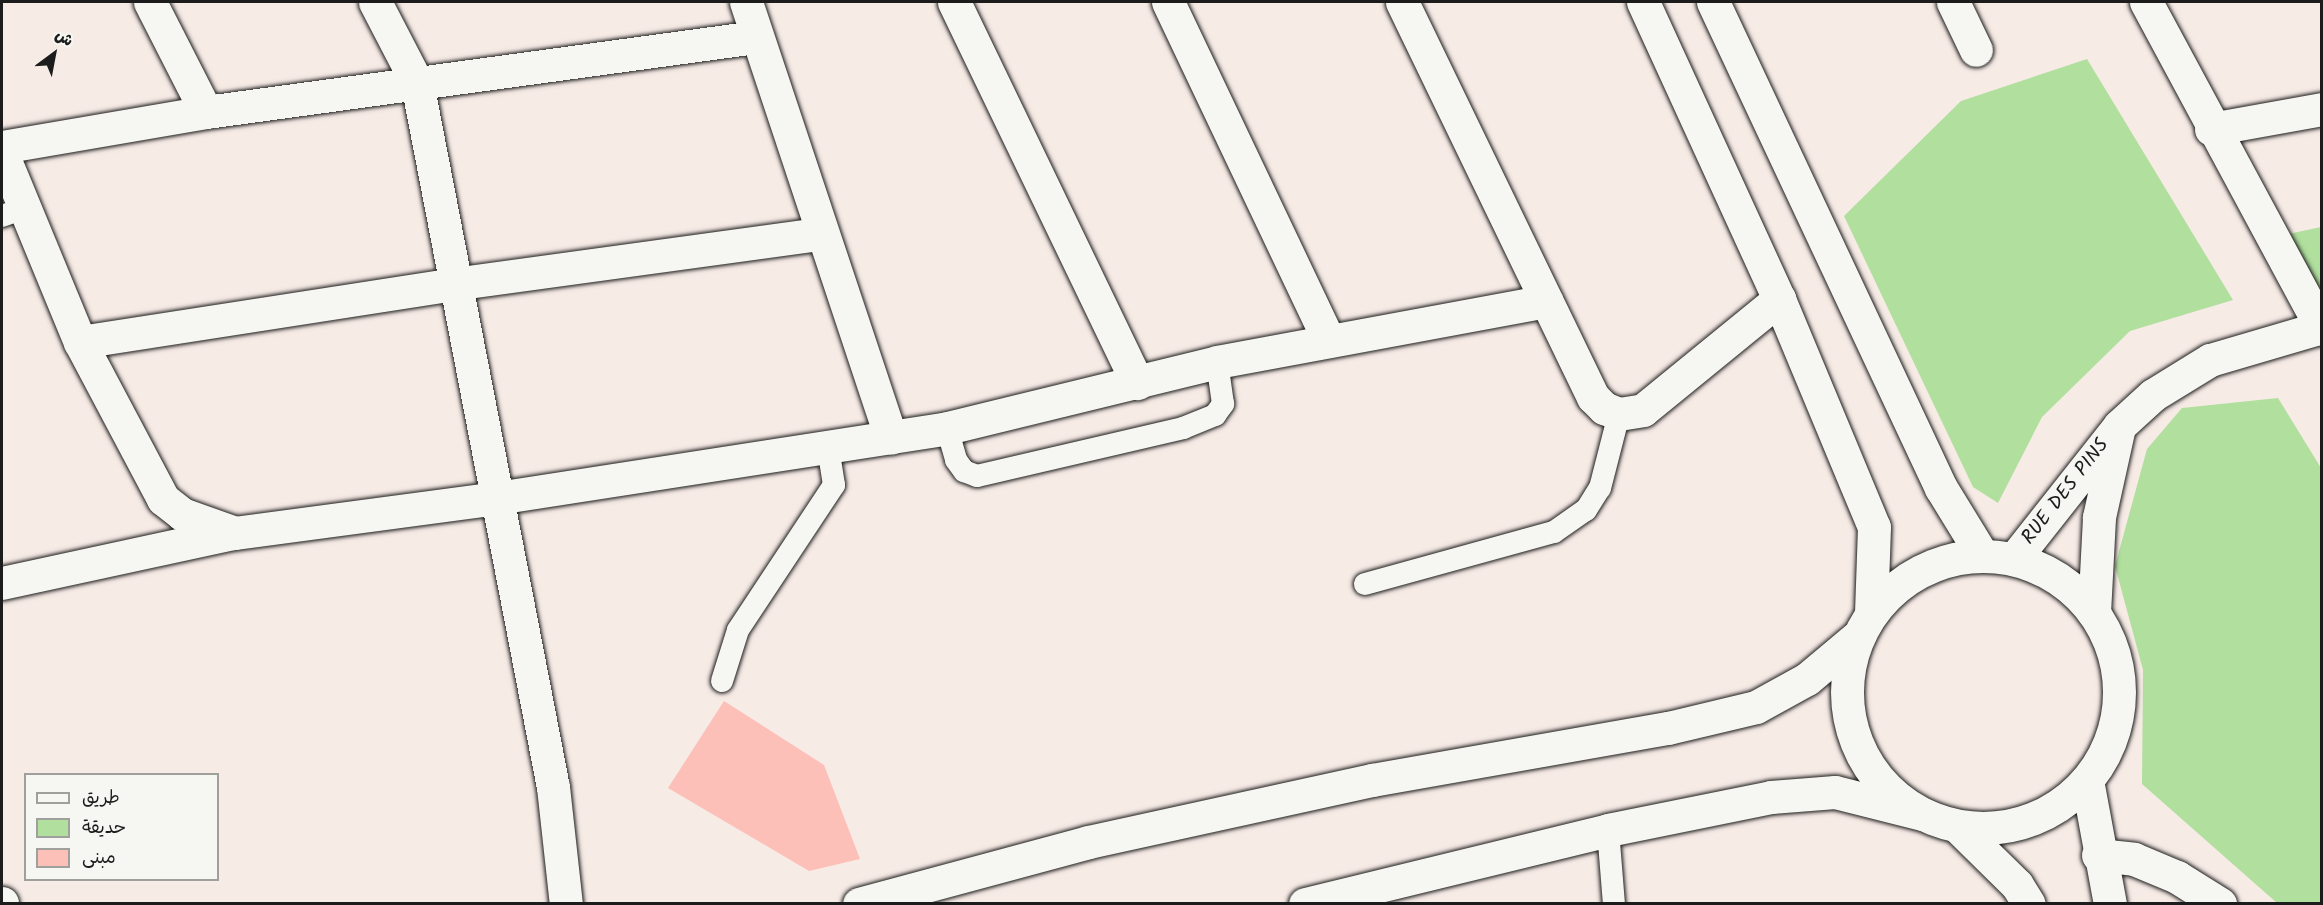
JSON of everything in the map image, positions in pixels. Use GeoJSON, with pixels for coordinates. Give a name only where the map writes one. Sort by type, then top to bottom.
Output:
{"type":"FeatureCollection","features":[{"type":"Feature","properties":{"kind":"street"},"geometry":{"type":"LineString","coordinates":[[150,2],[206,112]]}},
{"type":"Feature","properties":{"kind":"street"},"geometry":{"type":"LineString","coordinates":[[375,2],[417,83],[453,284],[553,787],[566,903]]}},
{"type":"Feature","properties":{"kind":"street"},"geometry":{"type":"LineString","coordinates":[[746,2],[820,234],[891,437]]}},
{"type":"Feature","properties":{"kind":"street"},"geometry":{"type":"LineString","coordinates":[[954,2],[1137,383]]}},
{"type":"Feature","properties":{"kind":"street"},"geometry":{"type":"LineString","coordinates":[[1168,2],[1329,341]]}},
{"type":"Feature","properties":{"kind":"street"},"geometry":{"type":"LineString","coordinates":[[1402,2],[1593,397],[1619,414],[1642,410],[1779,299]]}},
{"type":"Feature","properties":{"kind":"street"},"geometry":{"type":"LineString","coordinates":[[1643,2],[1779,299],[1874,527],[1864,625],[1848,670],[1847,704],[1854,738],[1870,769],[1893,795],[1922,814]]}},
{"type":"Feature","properties":{"kind":"street"},"geometry":{"type":"LineString","coordinates":[[1713,2],[1941,488],[1982,555]]}},
{"type":"Feature","properties":{"kind":"street"},"geometry":{"type":"LineString","coordinates":[[1953,2],[1976,51]]}},
{"type":"Feature","properties":{"kind":"street"},"geometry":{"type":"LineString","coordinates":[[2146,2],[2211,129],[2321,328]]}},
{"type":"Feature","properties":{"kind":"street"},"geometry":{"type":"LineString","coordinates":[[2,147],[206,112],[756,38]]}},
{"type":"Feature","properties":{"kind":"street"},"geometry":{"type":"LineString","coordinates":[[2211,129],[2322,109]]}},
{"type":"Feature","properties":{"kind":"street"},"geometry":{"type":"LineString","coordinates":[[2,153],[13,212],[163,499],[182,514],[235,533]]}},
{"type":"Feature","properties":{"kind":"street"},"geometry":{"type":"LineString","coordinates":[[80,342],[453,284],[820,234]]}},
{"type":"Feature","properties":{"kind":"street"},"geometry":{"type":"LineString","coordinates":[[2,583],[235,533],[497,498],[828,449],[946,428],[1217,362],[1546,301]]}},
{"type":"Feature","properties":{"kind":"street","name":"RUE DES PINS"},"geometry":{"type":"LineString","coordinates":[[2014,559],[2119,426],[2153,395],[2210,360],[2321,328]]}},
{"type":"Feature","properties":{"kind":"street","name":"RUE DES PINS"},"geometry":{"type":"LineString","coordinates":[[2094,613],[2100,517],[2119,426]]}},
{"type":"Feature","properties":{"kind":"street"},"geometry":{"type":"LineString","coordinates":[[859,903],[1088,842],[1372,780],[1668,728],[1756,707],[1807,679],[1864,625],[1893,588],[1920,571],[1950,559],[1982,555],[2014,559],[2059,579],[2094,613],[2111,647],[2120,695],[2106,751],[2087,780],[2060,805],[2028,820],[1992,828],[1957,826],[1922,814],[1835,792],[1771,797],[1608,830],[1305,903]]}},
{"type":"Feature","properties":{"kind":"street"},"geometry":{"type":"LineString","coordinates":[[2087,780],[2098,855],[2110,903]]}},
{"type":"Feature","properties":{"kind":"street"},"geometry":{"type":"LineString","coordinates":[[1957,826],[2017,885],[2029,903]]}},
{"type":"Feature","properties":{"kind":"street"},"geometry":{"type":"LineString","coordinates":[[2098,855],[2134,859],[2177,877],[2220,903]]}},
{"type":"Feature","properties":{"kind":"lane"},"geometry":{"type":"LineString","coordinates":[[946,428],[956,460],[964,471],[977,476],[1183,428],[1215,415],[1223,404],[1217,362]]}},
{"type":"Feature","properties":{"kind":"lane"},"geometry":{"type":"LineString","coordinates":[[1365,584],[1554,532],[1586,510],[1600,488],[1619,414]]}},
{"type":"Feature","properties":{"kind":"lane"},"geometry":{"type":"LineString","coordinates":[[722,681],[738,630],[811,527],[834,485],[828,449]]}},
{"type":"Feature","properties":{"kind":"lane"},"geometry":{"type":"LineString","coordinates":[[1608,830],[1614,903]]}},
{"type":"Feature","properties":{"kind":"green space"},"geometry":{"type":"Polygon","coordinates":[[[2087,59],[2233,300],[2130,331],[2042,417],[1998,503],[1973,487],[1844,216],[1961,101],[2087,59]]]}},
{"type":"Feature","properties":{"kind":"green space"},"geometry":{"type":"Polygon","coordinates":[[[2321,227],[2321,294],[2269,238],[2321,227]]]}},
{"type":"Feature","properties":{"kind":"green space"},"geometry":{"type":"Polygon","coordinates":[[[2278,398],[2321,468],[2321,903],[2277,903],[2142,784],[2143,670],[2115,566],[2147,449],[2182,408],[2278,398]]]}},
{"type":"Feature","properties":{"kind":"building"},"geometry":{"type":"Polygon","coordinates":[[[724,701],[824,765],[860,859],[809,871],[668,788],[724,701]]]}}]}
